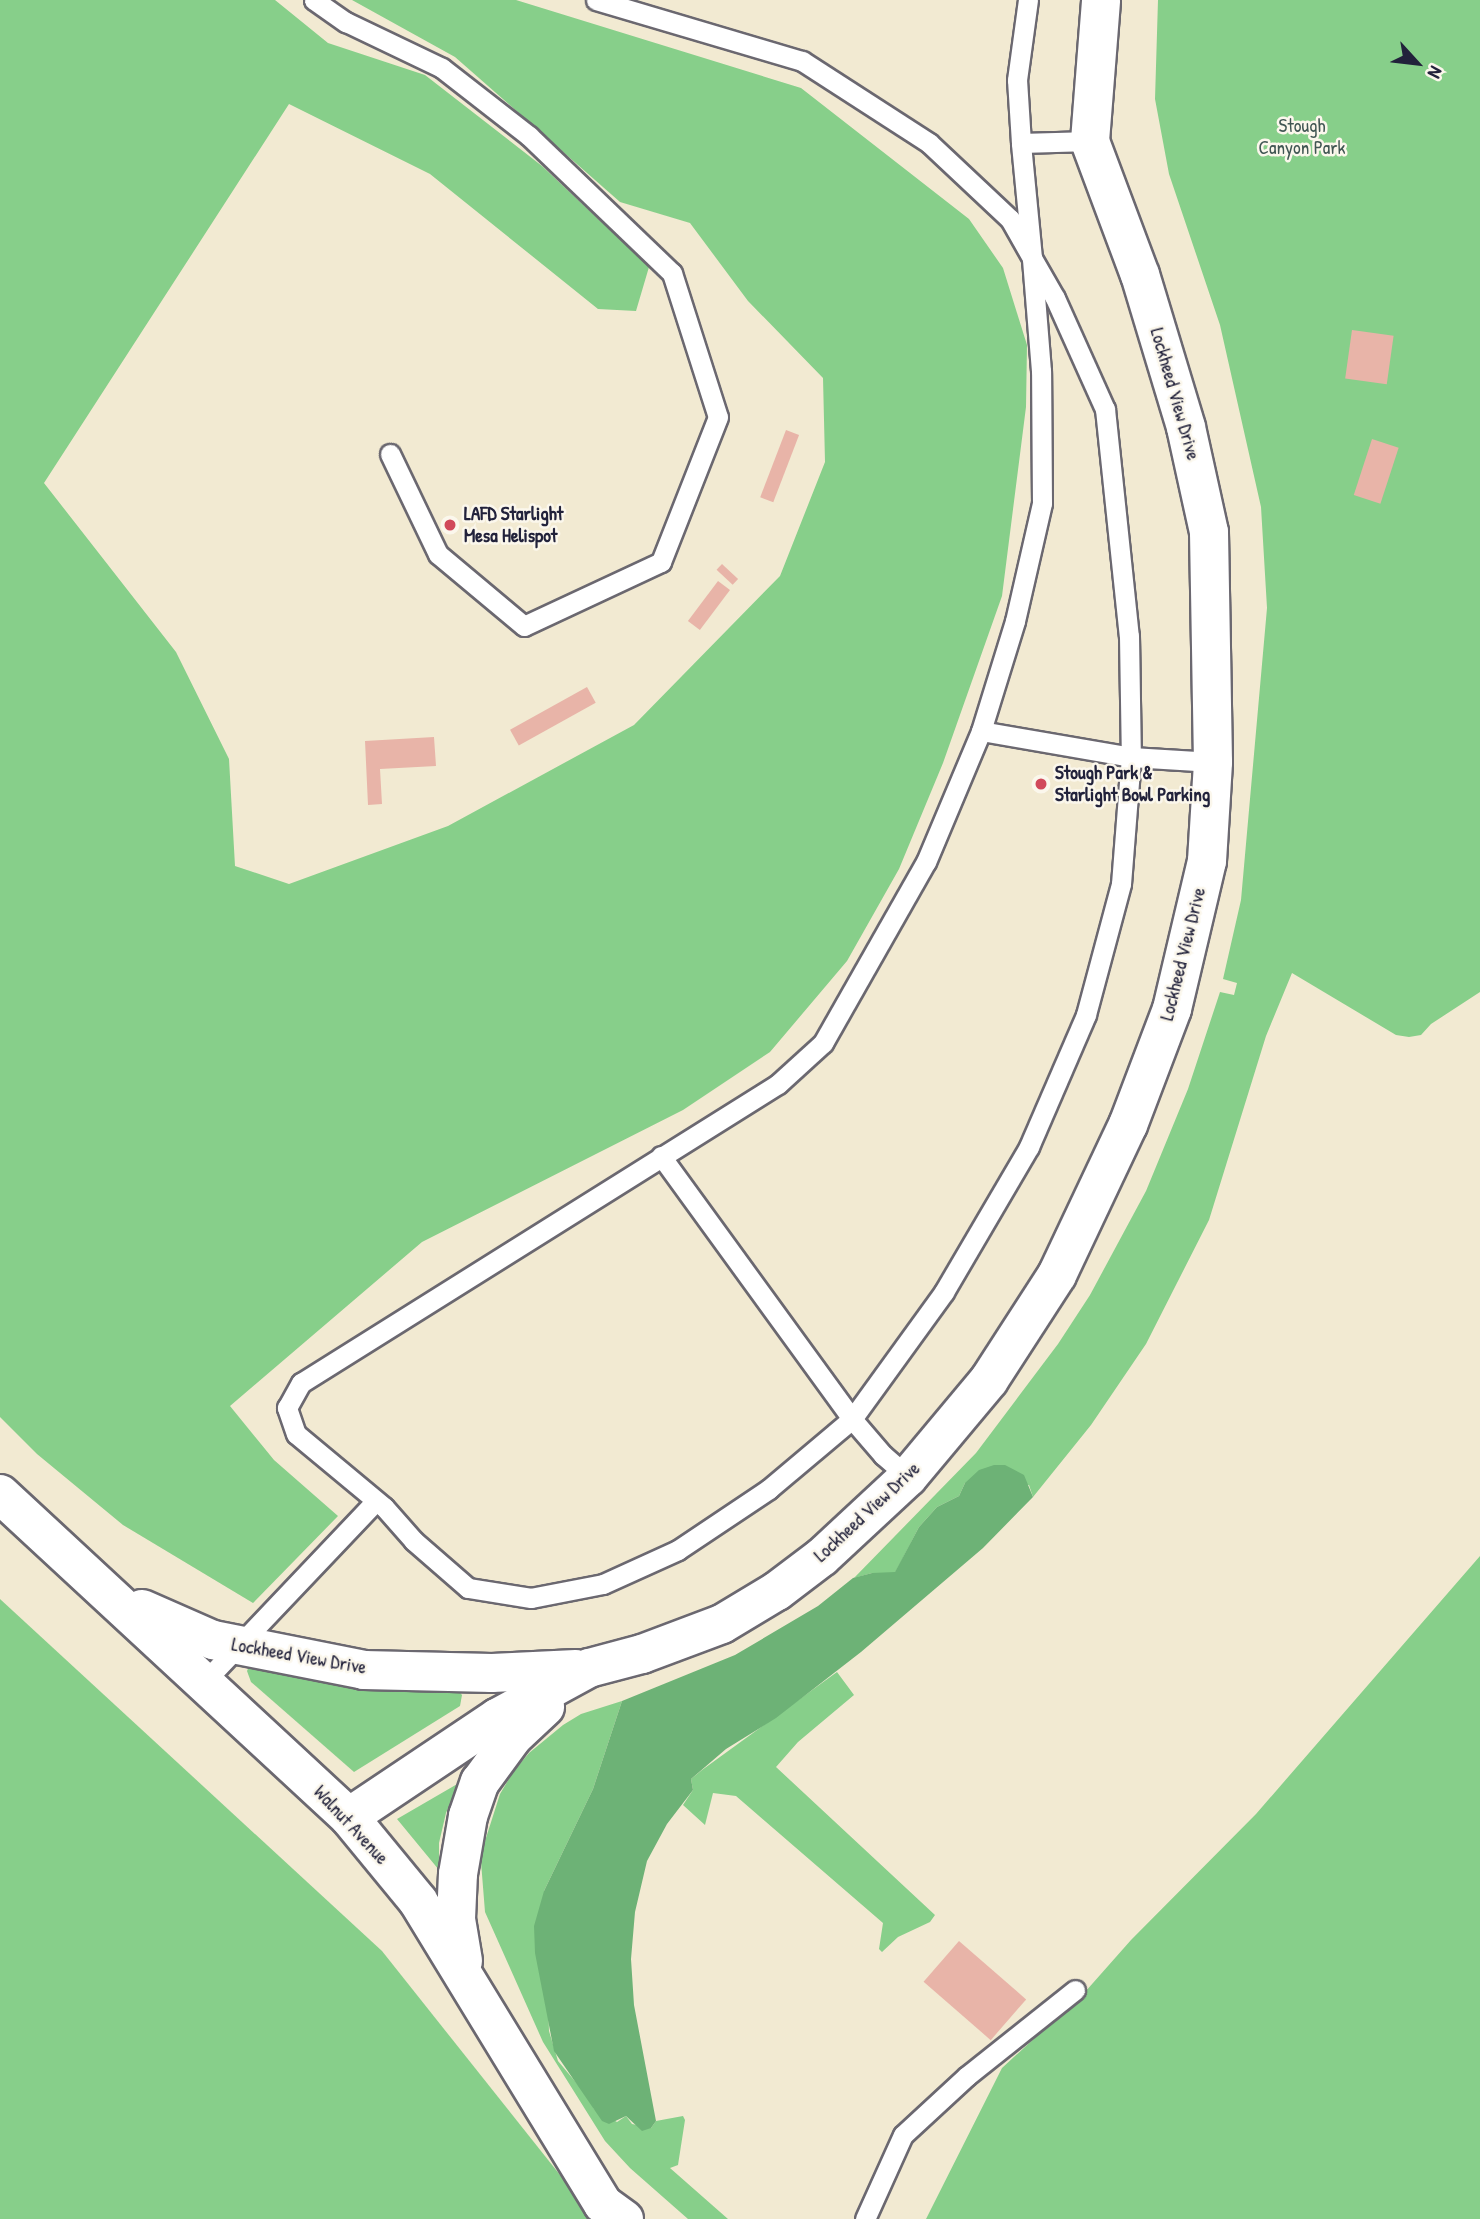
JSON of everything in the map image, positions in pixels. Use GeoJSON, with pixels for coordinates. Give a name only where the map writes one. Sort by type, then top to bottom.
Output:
{"type":"FeatureCollection","features":[{"type":"Feature","properties":{"kind":"street","name":"Lockheed View Drive"},"geometry":{"type":"LineString","coordinates":[[104,1588],[166,1622],[213,1640],[364,1670],[492,1673],[589,1668],[642,1654],[722,1624],[766,1598],[821,1557],[908,1477],[989,1380],[1057,1275],[1128,1125],[1172,1009],[1207,861],[1213,762],[1209,532],[1186,427],[1144,287],[1090,141],[1101,0]]}},
{"type":"Feature","properties":{"kind":"street","name":"Walnut Avenue"},"geometry":{"type":"LineString","coordinates":[[0,1494],[349,1817],[418,1901],[471,1983],[603,2204],[624,2219]]}},
{"type":"Feature","properties":{"kind":"street","name":"Lockheed View Drive"},"geometry":{"type":"LineString","coordinates":[[349,1817],[497,1718],[589,1668]]}},
{"type":"Feature","properties":{"kind":"street","name":"Lockheed View Drive"},"geometry":{"type":"LineString","coordinates":[[471,1983],[464,1964],[456,1919],[458,1874],[468,1816],[480,1782],[513,1737],[589,1668]]}},
{"type":"Feature","properties":{"kind":"lane"},"geometry":{"type":"LineString","coordinates":[[314,0],[346,22],[442,68],[529,136],[672,273],[718,417],[661,562],[524,626],[438,554],[390,454]]}},
{"type":"Feature","properties":{"kind":"lane"},"geometry":{"type":"LineString","coordinates":[[596,0],[802,61],[929,143],[1010,219],[1032,257],[1055,298],[1105,409],[1129,636],[1130,757],[1121,884],[1086,1015],[1029,1147],[944,1292],[852,1419],[769,1489],[678,1550],[603,1584],[531,1598],[468,1588],[414,1541],[376,1501],[296,1434],[287,1408],[301,1383],[778,1084],[823,1043],[926,862],[981,731],[1014,621],[1042,503],[1041,371],[1032,257],[1021,143],[1017,79],[1028,0]]}},
{"type":"Feature","properties":{"kind":"lane"},"geometry":{"type":"LineString","coordinates":[[1021,143],[1090,141]]}},
{"type":"Feature","properties":{"kind":"lane"},"geometry":{"type":"LineString","coordinates":[[981,731],[1130,757],[1213,762]]}},
{"type":"Feature","properties":{"kind":"lane"},"geometry":{"type":"LineString","coordinates":[[661,1156],[852,1419],[883,1455],[908,1477]]}},
{"type":"Feature","properties":{"kind":"lane"},"geometry":{"type":"LineString","coordinates":[[205,1681],[376,1501]]}},
{"type":"Feature","properties":{"kind":"lane"},"geometry":{"type":"LineString","coordinates":[[865,2219],[903,2135],[967,2076],[1075,1990]]}},
{"type":"Feature","properties":{"kind":"green space"},"geometry":{"type":"Polygon","coordinates":[[[0,0],[275,0],[328,43],[425,75],[542,166],[649,267],[636,311],[598,309],[430,174],[289,104],[44,483],[176,652],[229,759],[235,866],[289,884],[448,826],[634,725],[780,576],[825,462],[823,378],[748,301],[690,223],[620,202],[455,57],[352,0],[516,0],[801,88],[969,219],[1003,268],[1027,345],[1026,407],[1002,596],[943,763],[899,869],[847,961],[770,1052],[683,1110],[422,1242],[230,1406],[274,1460],[338,1516],[253,1603],[123,1525],[37,1454],[0,1417],[0,0]]]}},
{"type":"Feature","properties":{"kind":"green space","name":"Stough Canyon Park"},"geometry":{"type":"Polygon","coordinates":[[[1158,0],[1480,0],[1480,992],[1431,1024],[1421,1035],[1409,1037],[1396,1035],[1292,973],[1266,1036],[1209,1220],[1146,1344],[1091,1425],[1033,1497],[1029,1485],[965,1483],[959,1496],[937,1507],[919,1527],[895,1573],[872,1573],[854,1578],[976,1453],[1058,1344],[1090,1295],[1146,1191],[1188,1089],[1220,992],[1234,995],[1237,983],[1223,979],[1241,900],[1267,608],[1261,507],[1220,325],[1169,174],[1155,99],[1158,0]]]}},
{"type":"Feature","properties":{"kind":"green space"},"geometry":{"type":"Polygon","coordinates":[[[1005,1465],[1024,1475],[1033,1497],[983,1548],[861,1652],[776,1718],[726,1749],[691,1779],[693,1790],[667,1824],[647,1861],[635,1912],[631,1959],[634,2005],[656,2121],[651,2128],[642,2131],[626,2116],[609,2124],[602,2121],[554,2051],[535,1953],[534,1926],[544,1891],[593,1789],[622,1701],[735,1655],[818,1606],[853,1578],[872,1573],[895,1572],[919,1527],[937,1507],[959,1496],[965,1483],[979,1470],[1005,1465]]]}},
{"type":"Feature","properties":{"kind":"green space"},"geometry":{"type":"Polygon","coordinates":[[[1480,1556],[1480,2219],[926,2219],[1002,2068],[1085,1992],[1131,1940],[1256,1814],[1480,1556]]]}},
{"type":"Feature","properties":{"kind":"green space"},"geometry":{"type":"Polygon","coordinates":[[[0,1599],[382,1951],[595,2219],[0,2219],[0,1599]]]}},
{"type":"Feature","properties":{"kind":"green space"},"geometry":{"type":"Polygon","coordinates":[[[250,1664],[456,1688],[462,1695],[460,1706],[354,1772],[251,1682],[247,1671],[250,1664]]]}},
{"type":"Feature","properties":{"kind":"green space"},"geometry":{"type":"Polygon","coordinates":[[[837,1672],[854,1695],[798,1742],[776,1767],[935,1915],[930,1922],[898,1937],[882,1952],[879,1949],[883,1923],[736,1796],[713,1793],[705,1825],[683,1805],[693,1790],[691,1779],[837,1672]]]}},
{"type":"Feature","properties":{"kind":"green space"},"geometry":{"type":"Polygon","coordinates":[[[622,1701],[593,1789],[544,1891],[549,2031],[558,2061],[589,2098],[594,2109],[617,2122],[626,2116],[632,2124],[651,2128],[656,2121],[683,2116],[685,2120],[678,2165],[670,2168],[728,2219],[688,2219],[630,2168],[605,2141],[543,2042],[485,1912],[481,1862],[485,1841],[500,1794],[513,1772],[529,1753],[563,1725],[581,1714],[622,1701]]]}},
{"type":"Feature","properties":{"kind":"green space"},"geometry":{"type":"Polygon","coordinates":[[[459,1783],[446,1813],[439,1843],[439,1870],[397,1819],[459,1783]]]}},
{"type":"Feature","properties":{"kind":"building"},"geometry":{"type":"Polygon","coordinates":[[[1352,330],[1394,336],[1387,384],[1345,379],[1352,330]]]}},
{"type":"Feature","properties":{"kind":"building"},"geometry":{"type":"Polygon","coordinates":[[[786,430],[799,435],[773,502],[760,497],[786,430]]]}},
{"type":"Feature","properties":{"kind":"building"},"geometry":{"type":"Polygon","coordinates":[[[1372,439],[1399,448],[1380,504],[1354,495],[1372,439]]]}},
{"type":"Feature","properties":{"kind":"building"},"geometry":{"type":"Polygon","coordinates":[[[722,564],[738,579],[733,585],[717,570],[722,564]]]}},
{"type":"Feature","properties":{"kind":"building"},"geometry":{"type":"Polygon","coordinates":[[[718,581],[730,590],[700,630],[688,621],[718,581]]]}},
{"type":"Feature","properties":{"kind":"building"},"geometry":{"type":"Polygon","coordinates":[[[587,687],[596,703],[519,745],[510,730],[587,687]]]}},
{"type":"Feature","properties":{"kind":"building"},"geometry":{"type":"Polygon","coordinates":[[[434,737],[436,766],[380,769],[382,804],[368,805],[365,741],[434,737]]]}},
{"type":"Feature","properties":{"kind":"building"},"geometry":{"type":"Polygon","coordinates":[[[959,1941],[1026,1999],[991,2040],[924,1982],[959,1941]]]}},
{"type":"Feature","properties":{"kind":"place","name":"LAFD Starlight Mesa Helispot"},"geometry":{"type":"Point","coordinates":[450,525]}},
{"type":"Feature","properties":{"kind":"place","name":"Stough Park & Starlight Bowl Parking"},"geometry":{"type":"Point","coordinates":[1041,784]}}]}
